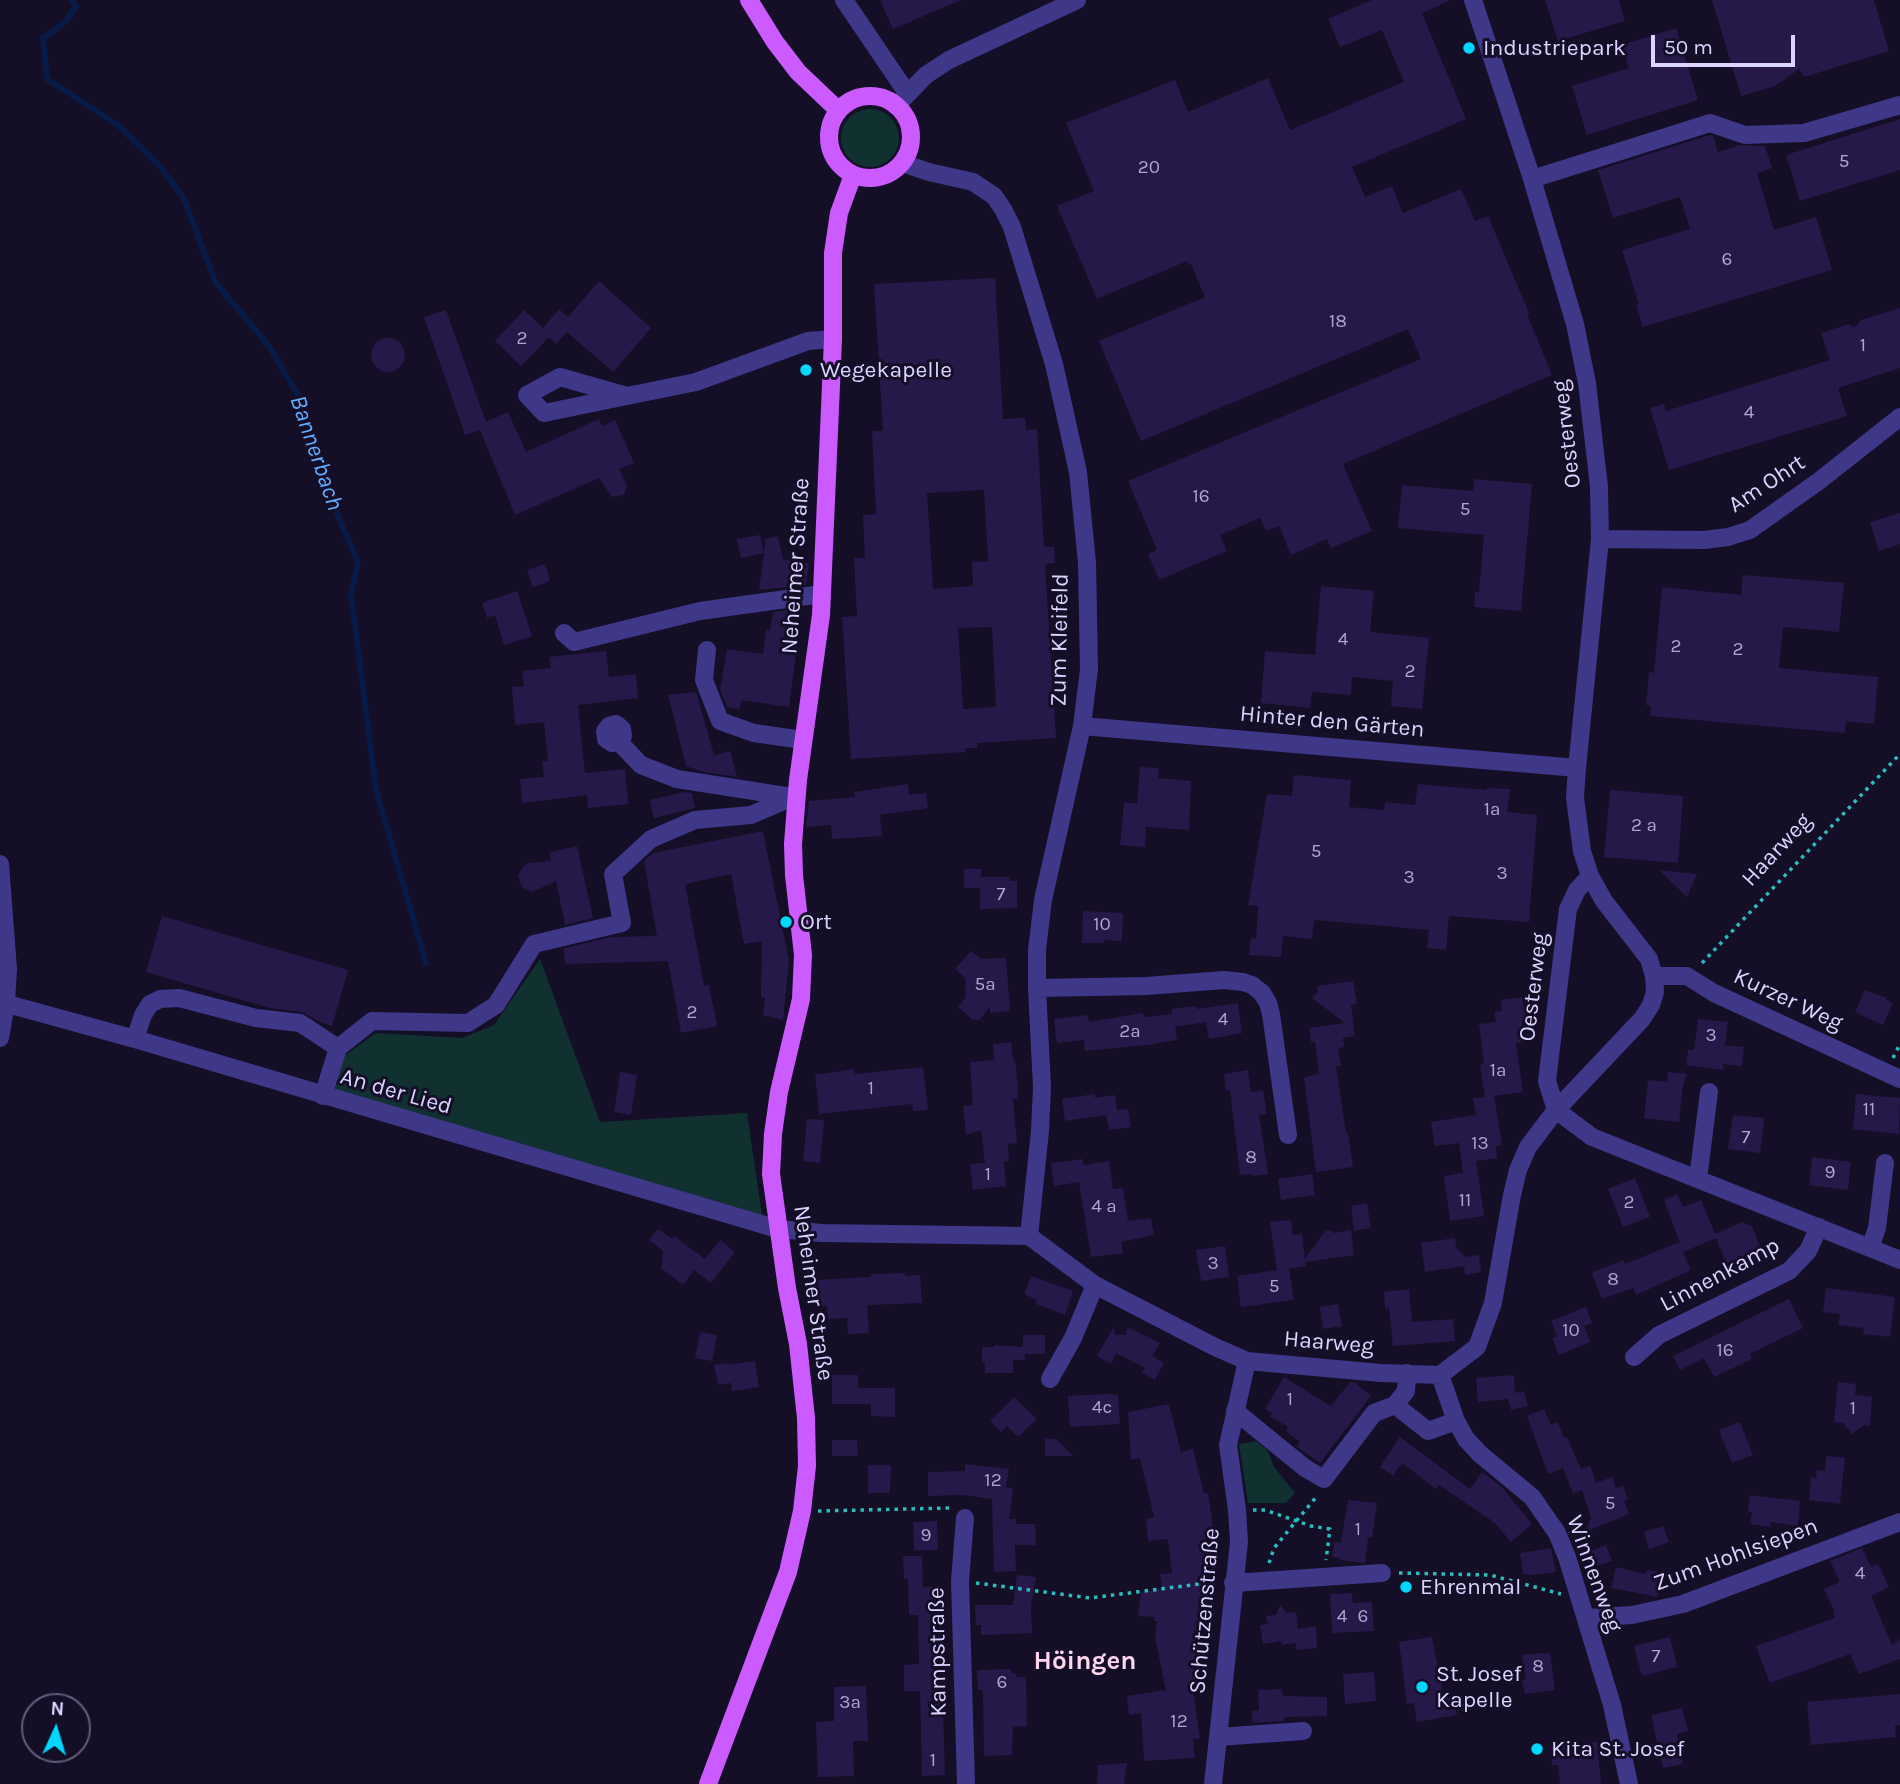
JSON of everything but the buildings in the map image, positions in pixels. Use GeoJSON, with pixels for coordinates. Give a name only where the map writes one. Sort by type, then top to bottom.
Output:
{"type":"FeatureCollection","features":[{"type":"Feature","properties":{"kind":"main road"},"geometry":{"type":"LineString","coordinates":[[749,0],[775,42],[798,72],[838,110]]}},
{"type":"Feature","properties":{"kind":"main road"},"geometry":{"type":"LineString","coordinates":[[866,96],[902,99],[909,123],[911,144],[902,163],[884,176],[874,178],[853,175],[836,161],[828,141],[829,130],[838,110],[856,98],[866,96]]}},
{"type":"Feature","properties":{"kind":"main road","name":"Neheimer Straße"},"geometry":{"type":"LineString","coordinates":[[708,1784],[788,1572],[802,1511],[807,1465],[806,1418],[798,1345],[771,1174],[772,1134],[801,999],[803,975],[800,920],[794,875],[795,797],[822,594],[833,339],[833,253],[839,213],[853,175]]}},
{"type":"Feature","properties":{"kind":"street"},"geometry":{"type":"LineString","coordinates":[[844,0],[902,99],[926,75],[972,48],[1077,0]]}},
{"type":"Feature","properties":{"kind":"street","name":"Oesterweg"},"geometry":{"type":"LineString","coordinates":[[1473,0],[1532,179],[1575,324],[1587,383],[1599,487],[1600,538],[1577,768],[1577,824],[1581,851],[1590,876],[1604,901],[1649,959],[1654,976]]}},
{"type":"Feature","properties":{"kind":"street"},"geometry":{"type":"LineString","coordinates":[[1532,179],[1710,123],[1745,135],[1804,133],[1900,105]]}},
{"type":"Feature","properties":{"kind":"street","name":"Zum Kleifeld"},"geometry":{"type":"LineString","coordinates":[[902,163],[973,181],[984,187],[999,202],[1012,227],[1054,364],[1078,472],[1087,563],[1089,669],[1082,726],[1043,900],[1037,950],[1042,1087],[1029,1236]]}},
{"type":"Feature","properties":{"kind":"street"},"geometry":{"type":"LineString","coordinates":[[627,396],[696,382],[808,341],[833,339]]}},
{"type":"Feature","properties":{"kind":"street","name":"Am Ohrt"},"geometry":{"type":"LineString","coordinates":[[1600,538],[1704,540],[1728,537],[1750,530],[1819,481],[1900,417]]}},
{"type":"Feature","properties":{"kind":"street"},"geometry":{"type":"LineString","coordinates":[[564,633],[574,642],[700,611],[822,594]]}},
{"type":"Feature","properties":{"kind":"street"},"geometry":{"type":"LineString","coordinates":[[707,650],[704,680],[720,721],[754,733],[803,740]]}},
{"type":"Feature","properties":{"kind":"street","name":"Hinter den Gärten"},"geometry":{"type":"LineString","coordinates":[[1082,726],[1577,768]]}},
{"type":"Feature","properties":{"kind":"street"},"geometry":{"type":"LineString","coordinates":[[619,742],[641,765],[677,779],[795,797]]}},
{"type":"Feature","properties":{"kind":"street"},"geometry":{"type":"LineString","coordinates":[[323,1096],[338,1048],[372,1021],[468,1023],[496,1005],[534,944],[622,923],[613,874],[651,839],[695,820],[751,815],[795,797]]}},
{"type":"Feature","properties":{"kind":"street"},"geometry":{"type":"LineString","coordinates":[[0,864],[8,969],[0,1038]]}},
{"type":"Feature","properties":{"kind":"street","name":"Oesterweg"},"geometry":{"type":"LineString","coordinates":[[1556,1110],[1547,1081],[1568,909],[1577,890],[1590,876]]}},
{"type":"Feature","properties":{"kind":"street"},"geometry":{"type":"LineString","coordinates":[[1440,1375],[1477,1347],[1493,1303],[1518,1170],[1528,1147],[1556,1110],[1642,1019],[1655,992],[1654,976],[1687,976]]}},
{"type":"Feature","properties":{"kind":"street","name":"Kurzer Weg"},"geometry":{"type":"LineString","coordinates":[[1687,976],[1714,993],[1900,1079]]}},
{"type":"Feature","properties":{"kind":"street"},"geometry":{"type":"LineString","coordinates":[[1037,988],[1146,986],[1224,980],[1252,985],[1262,993],[1271,1014],[1287,1135]]}},
{"type":"Feature","properties":{"kind":"street"},"geometry":{"type":"LineString","coordinates":[[135,1040],[143,1015],[150,1004],[160,999],[179,998],[256,1018],[300,1023],[338,1048]]}},
{"type":"Feature","properties":{"kind":"street","name":"An der Lied"},"geometry":{"type":"LineString","coordinates":[[3,1003],[778,1229]]}},
{"type":"Feature","properties":{"kind":"street"},"geometry":{"type":"LineString","coordinates":[[1698,1179],[1709,1091]]}},
{"type":"Feature","properties":{"kind":"street","name":"Linnenkamp"},"geometry":{"type":"LineString","coordinates":[[1556,1110],[1592,1137],[1900,1260]]}},
{"type":"Feature","properties":{"kind":"street"},"geometry":{"type":"LineString","coordinates":[[1870,1248],[1877,1228],[1885,1163]]}},
{"type":"Feature","properties":{"kind":"street","name":"Linnenkamp"},"geometry":{"type":"LineString","coordinates":[[1634,1357],[1659,1335],[1789,1271],[1808,1251],[1819,1227]]}},
{"type":"Feature","properties":{"kind":"street"},"geometry":{"type":"LineString","coordinates":[[778,1229],[822,1233],[1029,1236]]}},
{"type":"Feature","properties":{"kind":"street","name":"Haarweg"},"geometry":{"type":"LineString","coordinates":[[1029,1236],[1095,1285],[1247,1361],[1440,1375]]}},
{"type":"Feature","properties":{"kind":"street"},"geometry":{"type":"LineString","coordinates":[[1050,1379],[1073,1338],[1095,1285]]}},
{"type":"Feature","properties":{"kind":"street","name":"Schützenstraße"},"geometry":{"type":"LineString","coordinates":[[1213,1784],[1239,1542],[1227,1445],[1247,1361]]}},
{"type":"Feature","properties":{"kind":"street"},"geometry":{"type":"LineString","coordinates":[[1235,1411],[1306,1468],[1324,1479],[1374,1413],[1395,1405],[1406,1391],[1406,1373]]}},
{"type":"Feature","properties":{"kind":"street","name":"Winnenweg"},"geometry":{"type":"LineString","coordinates":[[1440,1375],[1456,1421],[1466,1439],[1517,1484],[1545,1513],[1557,1533],[1612,1705],[1629,1784]]}},
{"type":"Feature","properties":{"kind":"street"},"geometry":{"type":"LineString","coordinates":[[1395,1405],[1427,1431],[1456,1421]]}},
{"type":"Feature","properties":{"kind":"street","name":"Kampstraße"},"geometry":{"type":"LineString","coordinates":[[965,1518],[960,1581],[966,1784]]}},
{"type":"Feature","properties":{"kind":"street","name":"Zum Hohlsiepen"},"geometry":{"type":"LineString","coordinates":[[1586,1618],[1632,1615],[1683,1604],[1900,1522]]}},
{"type":"Feature","properties":{"kind":"street"},"geometry":{"type":"LineString","coordinates":[[1233,1583],[1386,1573]]}},
{"type":"Feature","properties":{"kind":"street"},"geometry":{"type":"LineString","coordinates":[[1218,1737],[1303,1731]]}},
{"type":"Feature","properties":{"kind":"path","name":"Haarweg"},"geometry":{"type":"LineString","coordinates":[[1687,976],[1713,954],[1900,754]]}},
{"type":"Feature","properties":{"kind":"path"},"geometry":{"type":"LineString","coordinates":[[1265,1582],[1274,1548],[1295,1520],[1313,1503],[1324,1479]]}},
{"type":"Feature","properties":{"kind":"path"},"geometry":{"type":"LineString","coordinates":[[802,1511],[948,1507],[965,1518]]}},
{"type":"Feature","properties":{"kind":"path"},"geometry":{"type":"LineString","coordinates":[[1237,1510],[1265,1510],[1311,1526],[1330,1529],[1324,1578]]}},
{"type":"Feature","properties":{"kind":"path"},"geometry":{"type":"LineString","coordinates":[[1386,1573],[1490,1575],[1580,1599]]}},
{"type":"Feature","properties":{"kind":"path"},"geometry":{"type":"LineString","coordinates":[[960,1581],[1090,1598],[1208,1581],[1233,1583]]}},
{"type":"Feature","properties":{"kind":"green space"},"geometry":{"type":"Polygon","coordinates":[[[870,109],[881,111],[894,122],[899,138],[897,149],[886,162],[870,167],[859,165],[846,154],[841,138],[843,127],[854,114],[870,109]]]}},
{"type":"Feature","properties":{"kind":"green space"},"geometry":{"type":"Polygon","coordinates":[[[540,959],[600,1122],[747,1113],[762,1215],[335,1090],[343,1057],[376,1033],[462,1038],[494,1025],[540,959]]]}},
{"type":"Feature","properties":{"kind":"green space"},"geometry":{"type":"Polygon","coordinates":[[[1256,1441],[1268,1451],[1274,1467],[1295,1493],[1286,1503],[1248,1503],[1239,1444],[1256,1441]]]}},
{"type":"Feature","properties":{"kind":"waterway","name":"Bannerbach"},"geometry":{"type":"LineString","coordinates":[[72,0],[76,7],[64,23],[43,38],[47,79],[118,125],[158,164],[183,197],[216,283],[269,346],[301,400],[319,472],[358,562],[351,594],[376,790],[426,963]]}},
{"type":"Feature","properties":{"kind":"place","name":"Industriepark"},"geometry":{"type":"Point","coordinates":[1469,48]}},
{"type":"Feature","properties":{"kind":"place","name":"Wegekapelle"},"geometry":{"type":"Point","coordinates":[806,370]}},
{"type":"Feature","properties":{"kind":"place","name":"Ort"},"geometry":{"type":"Point","coordinates":[786,922]}},
{"type":"Feature","properties":{"kind":"place","name":"Ehrenmal"},"geometry":{"type":"Point","coordinates":[1406,1587]}},
{"type":"Feature","properties":{"kind":"place","name":"St. Josef Kapelle"},"geometry":{"type":"Point","coordinates":[1422,1687]}},
{"type":"Feature","properties":{"kind":"place","name":"Kita St. Josef"},"geometry":{"type":"Point","coordinates":[1537,1749]}},
{"type":"Feature","properties":{"kind":"district","name":"Höingen"},"geometry":{"type":"Point","coordinates":[1085,1662]}}]}
